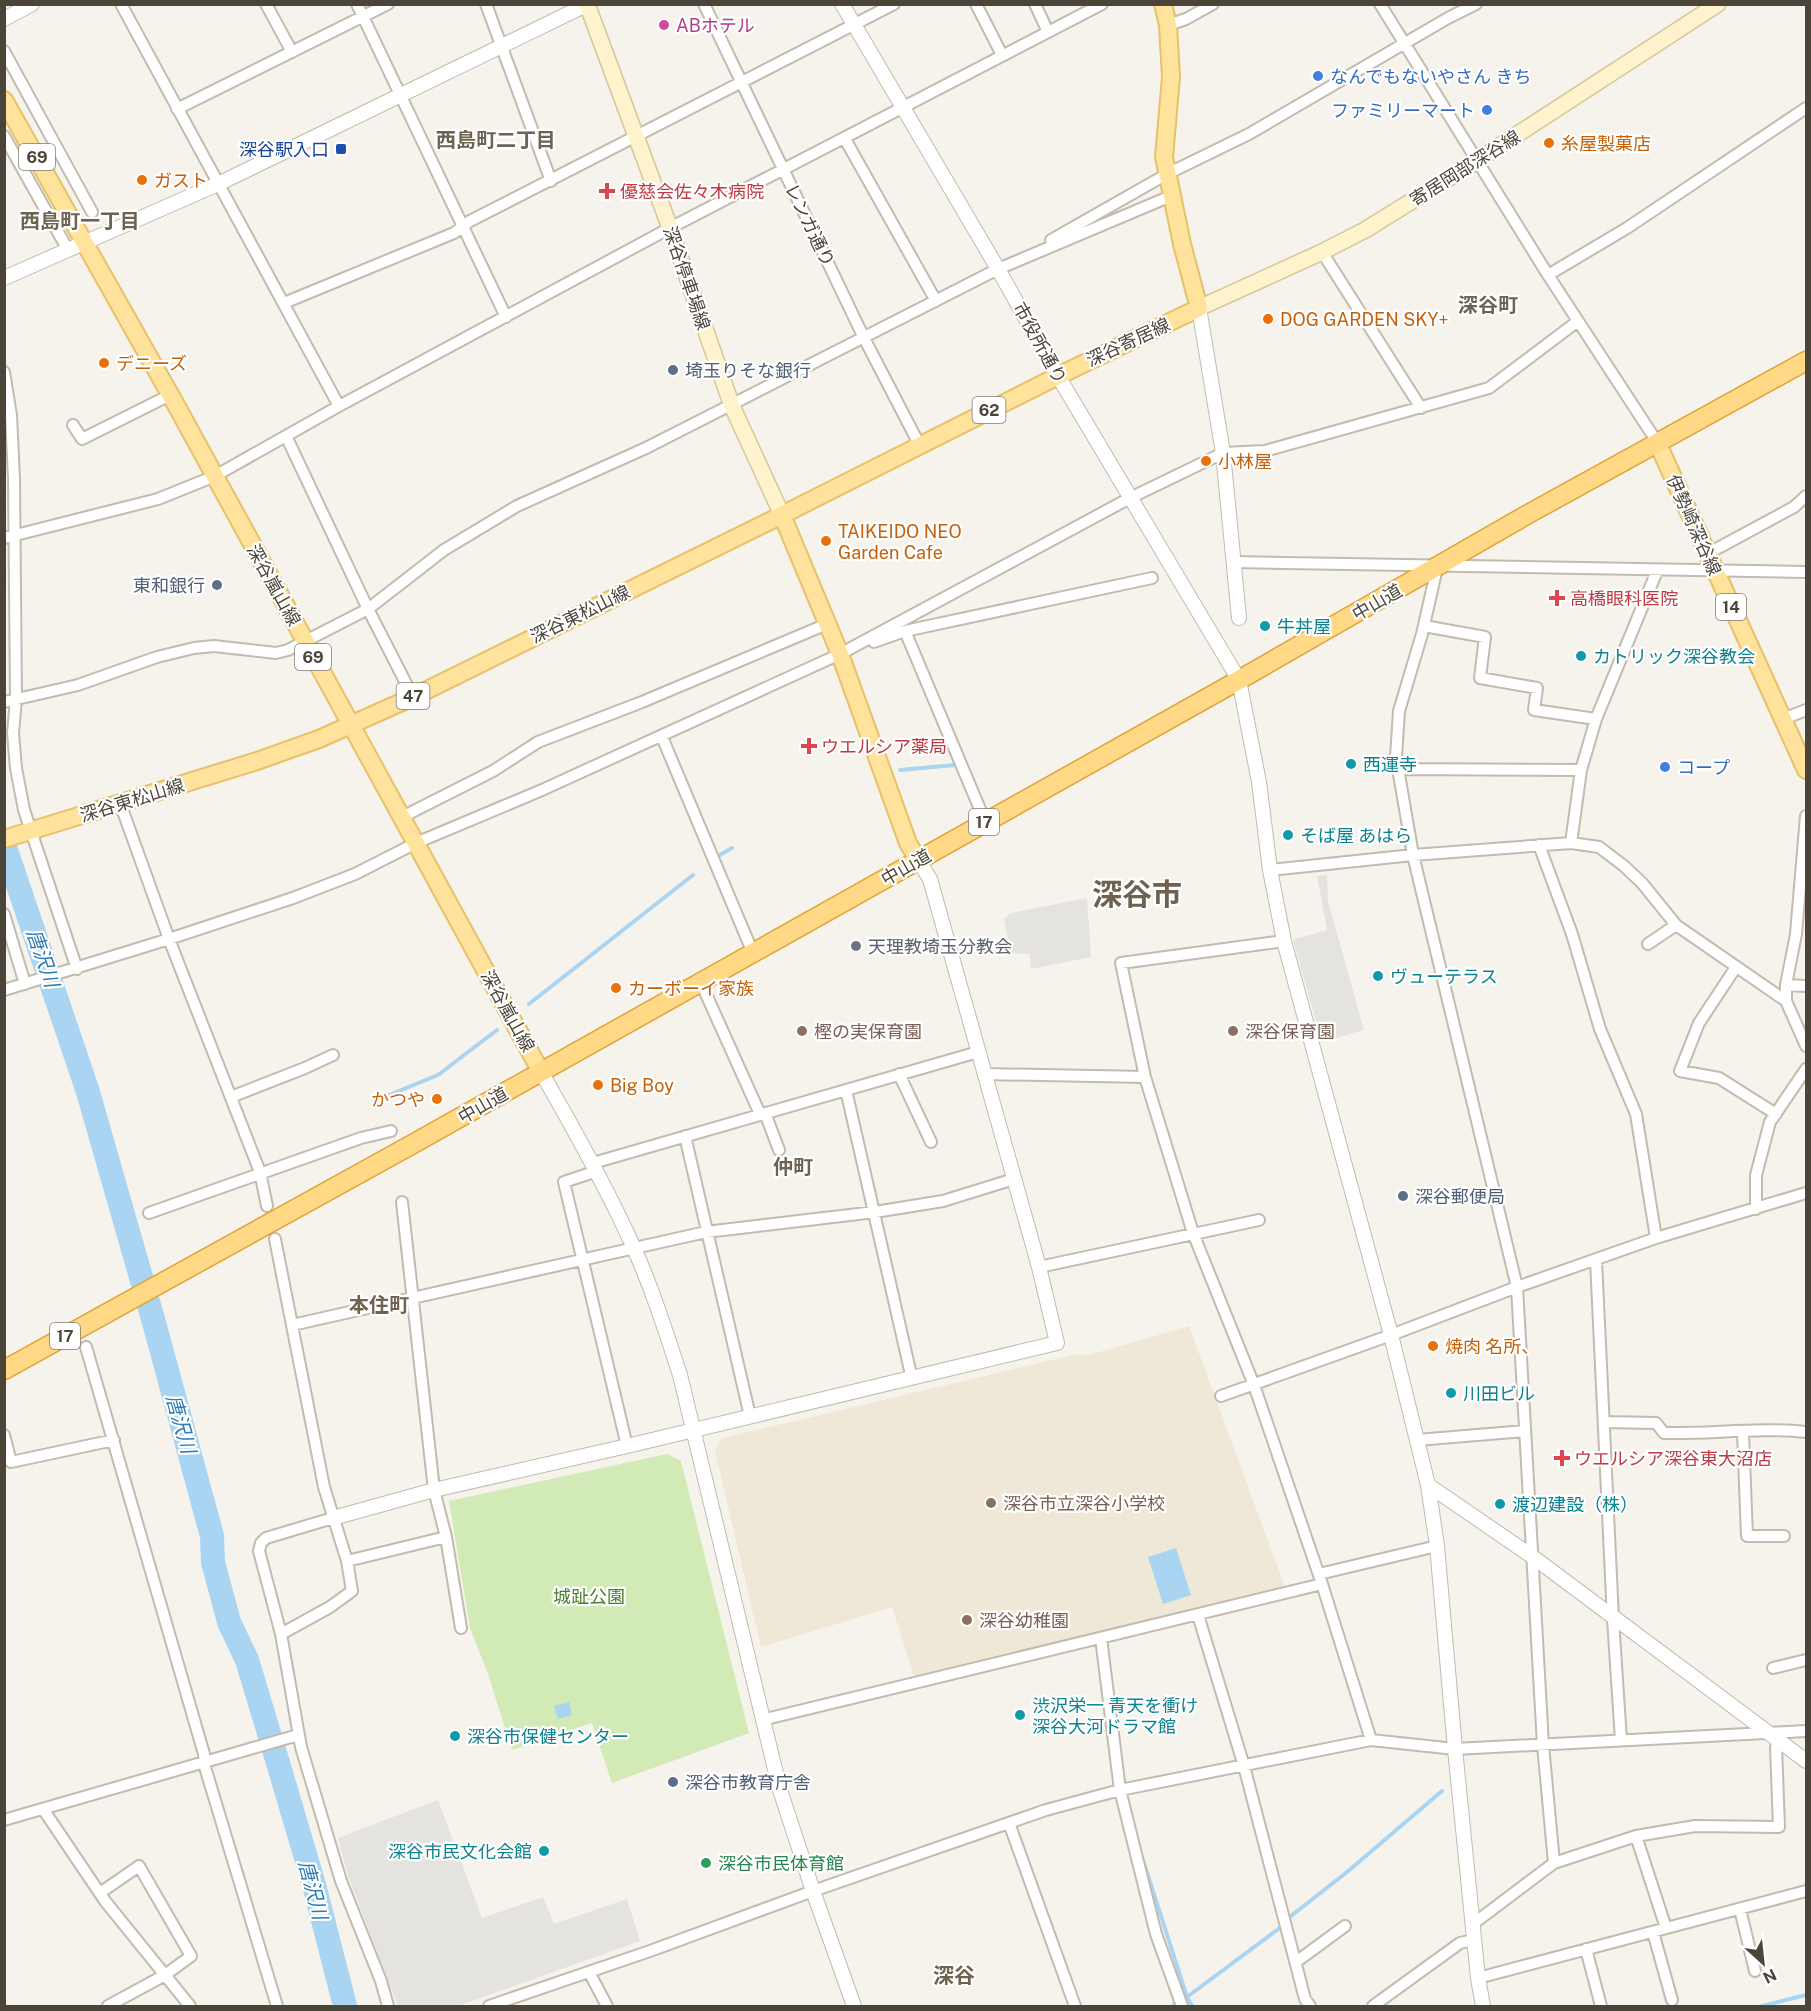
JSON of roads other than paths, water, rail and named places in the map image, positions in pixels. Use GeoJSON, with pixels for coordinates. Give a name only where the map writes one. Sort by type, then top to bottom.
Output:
{"type":"FeatureCollection","features":[{"type":"Feature","properties":{"kind":"highway","name":"中山道"},"geometry":{"type":"LineString","coordinates":[[4,1370],[701,983],[1657,442],[1806,361]]}},
{"type":"Feature","properties":{"kind":"main road"},"geometry":{"type":"LineString","coordinates":[[1163,4],[1168,25],[1171,76],[1164,145],[1167,174],[1199,308]]}},
{"type":"Feature","properties":{"kind":"main road","name":"寄居岡部深谷線"},"geometry":{"type":"LineString","coordinates":[[1199,308],[1365,230],[1478,160],[1718,4]]}},
{"type":"Feature","properties":{"kind":"main road","name":"深谷停車場線"},"geometry":{"type":"LineString","coordinates":[[587,5],[670,228],[732,406],[782,515]]}},
{"type":"Feature","properties":{"kind":"main road","name":"深谷嵐山線"},"geometry":{"type":"LineString","coordinates":[[4,100],[170,395],[541,1072]]}},
{"type":"Feature","properties":{"kind":"main road","name":"深谷寄居線"},"geometry":{"type":"LineString","coordinates":[[782,515],[919,444],[1199,308]]}},
{"type":"Feature","properties":{"kind":"main road","name":"伊勢崎深谷線"},"geometry":{"type":"LineString","coordinates":[[1657,442],[1806,770]]}},
{"type":"Feature","properties":{"kind":"main road"},"geometry":{"type":"LineString","coordinates":[[782,515],[840,654],[908,843],[918,860]]}},
{"type":"Feature","properties":{"kind":"main road","name":"深谷東松山線"},"geometry":{"type":"LineString","coordinates":[[29,831],[268,758],[319,739],[413,697],[782,515]]}},
{"type":"Feature","properties":{"kind":"main road","name":"47"},"geometry":{"type":"LineString","coordinates":[[4,839],[29,831]]}},
{"type":"Feature","properties":{"kind":"street"},"geometry":{"type":"LineString","coordinates":[[4,19],[32,4]]}},
{"type":"Feature","properties":{"kind":"street"},"geometry":{"type":"LineString","coordinates":[[121,4],[339,406]]}},
{"type":"Feature","properties":{"kind":"street"},"geometry":{"type":"LineString","coordinates":[[266,4],[292,52]]}},
{"type":"Feature","properties":{"kind":"street"},"geometry":{"type":"LineString","coordinates":[[357,4],[506,317]]}},
{"type":"Feature","properties":{"kind":"street"},"geometry":{"type":"LineString","coordinates":[[177,108],[388,4]]}},
{"type":"Feature","properties":{"kind":"street"},"geometry":{"type":"LineString","coordinates":[[486,4],[551,181]]}},
{"type":"Feature","properties":{"kind":"street","name":"レンガ通り"},"geometry":{"type":"LineString","coordinates":[[704,4],[864,338],[919,444]]}},
{"type":"Feature","properties":{"kind":"street","name":"市役所通り"},"geometry":{"type":"LineString","coordinates":[[842,4],[998,269],[1058,376],[1239,680],[1259,782],[1270,870],[1284,941],[1391,1335],[1428,1485],[1437,1546],[1474,1940],[1483,2007]]}},
{"type":"Feature","properties":{"kind":"street"},"geometry":{"type":"LineString","coordinates":[[284,303],[454,233],[470,221],[894,4]]}},
{"type":"Feature","properties":{"kind":"street"},"geometry":{"type":"LineString","coordinates":[[976,4],[1002,55]]}},
{"type":"Feature","properties":{"kind":"street"},"geometry":{"type":"LineString","coordinates":[[1035,4],[1048,32]]}},
{"type":"Feature","properties":{"kind":"street"},"geometry":{"type":"LineString","coordinates":[[10,537],[158,499],[214,476],[670,228],[1102,4]]}},
{"type":"Feature","properties":{"kind":"street"},"geometry":{"type":"LineString","coordinates":[[1168,25],[1186,19],[1213,4]]}},
{"type":"Feature","properties":{"kind":"street"},"geometry":{"type":"LineString","coordinates":[[1380,4],[1548,275],[1657,442]]}},
{"type":"Feature","properties":{"kind":"street"},"geometry":{"type":"LineString","coordinates":[[11,701],[78,685],[148,660],[194,648],[214,646],[276,652],[288,650],[305,642],[368,609],[444,550],[517,506],[646,448],[936,302],[1167,174],[1249,134],[1476,4]]}},
{"type":"Feature","properties":{"kind":"street"},"geometry":{"type":"LineString","coordinates":[[4,278],[218,184],[587,5]]}},
{"type":"Feature","properties":{"kind":"street"},"geometry":{"type":"LineString","coordinates":[[4,51],[92,212]]}},
{"type":"Feature","properties":{"kind":"street"},"geometry":{"type":"LineString","coordinates":[[1548,275],[1627,228],[1806,108]]}},
{"type":"Feature","properties":{"kind":"street"},"geometry":{"type":"LineString","coordinates":[[5,136],[68,250]]}},
{"type":"Feature","properties":{"kind":"street"},"geometry":{"type":"LineString","coordinates":[[845,139],[936,302]]}},
{"type":"Feature","properties":{"kind":"street"},"geometry":{"type":"LineString","coordinates":[[998,269],[1171,196]]}},
{"type":"Feature","properties":{"kind":"street"},"geometry":{"type":"LineString","coordinates":[[1322,252],[1422,408]]}},
{"type":"Feature","properties":{"kind":"street"},"geometry":{"type":"LineString","coordinates":[[1199,308],[1223,453],[1239,618]]}},
{"type":"Feature","properties":{"kind":"street"},"geometry":{"type":"LineString","coordinates":[[4,990],[75,970],[169,939],[293,898],[355,874],[416,843],[662,737],[840,654],[1130,498],[1223,453],[1265,451],[1489,388],[1578,321]]}},
{"type":"Feature","properties":{"kind":"street"},"geometry":{"type":"LineString","coordinates":[[4,372],[11,415],[11,701],[16,768],[29,831],[75,970]]}},
{"type":"Feature","properties":{"kind":"street"},"geometry":{"type":"LineString","coordinates":[[73,425],[82,439],[170,395]]}},
{"type":"Feature","properties":{"kind":"street"},"geometry":{"type":"LineString","coordinates":[[286,435],[368,609],[413,697]]}},
{"type":"Feature","properties":{"kind":"street"},"geometry":{"type":"LineString","coordinates":[[1707,554],[1794,507],[1806,496]]}},
{"type":"Feature","properties":{"kind":"street"},"geometry":{"type":"LineString","coordinates":[[1233,562],[1437,568],[1806,572]]}},
{"type":"Feature","properties":{"kind":"street"},"geometry":{"type":"LineString","coordinates":[[1437,568],[1424,626],[1399,711],[1396,757],[1413,855],[1517,1287],[1543,1745],[1554,1863]]}},
{"type":"Feature","properties":{"kind":"street"},"geometry":{"type":"LineString","coordinates":[[1571,843],[1581,770],[1596,719],[1657,571]]}},
{"type":"Feature","properties":{"kind":"street"},"geometry":{"type":"LineString","coordinates":[[840,654],[905,631],[1152,578]]}},
{"type":"Feature","properties":{"kind":"street"},"geometry":{"type":"LineString","coordinates":[[402,817],[493,771],[538,742],[642,702],[827,624]]}},
{"type":"Feature","properties":{"kind":"street"},"geometry":{"type":"LineString","coordinates":[[1424,626],[1485,637],[1480,678],[1537,688],[1534,710],[1596,719]]}},
{"type":"Feature","properties":{"kind":"street"},"geometry":{"type":"LineString","coordinates":[[905,631],[985,821]]}},
{"type":"Feature","properties":{"kind":"street"},"geometry":{"type":"LineString","coordinates":[[1783,719],[1806,710]]}},
{"type":"Feature","properties":{"kind":"street"},"geometry":{"type":"LineString","coordinates":[[662,737],[753,952]]}},
{"type":"Feature","properties":{"kind":"street"},"geometry":{"type":"LineString","coordinates":[[1398,769],[1581,770]]}},
{"type":"Feature","properties":{"kind":"street"},"geometry":{"type":"LineString","coordinates":[[120,803],[169,939],[260,1172],[267,1206]]}},
{"type":"Feature","properties":{"kind":"street"},"geometry":{"type":"LineString","coordinates":[[1806,816],[1801,934],[1786,985],[1786,1001],[1806,1046]]}},
{"type":"Feature","properties":{"kind":"street"},"geometry":{"type":"LineString","coordinates":[[1270,870],[1539,845],[1571,843],[1599,847],[1624,866],[1642,884],[1676,925],[1786,1001]]}},
{"type":"Feature","properties":{"kind":"street"},"geometry":{"type":"LineString","coordinates":[[1539,845],[1572,934],[1600,1029],[1636,1114],[1656,1238]]}},
{"type":"Feature","properties":{"kind":"street"},"geometry":{"type":"LineString","coordinates":[[388,2007],[381,1981],[341,1881],[296,1736],[281,1634],[259,1551],[261,1543],[266,1538],[434,1490],[1057,1343],[1039,1267],[930,879],[918,860]]}},
{"type":"Feature","properties":{"kind":"street"},"geometry":{"type":"LineString","coordinates":[[4,914],[29,983]]}},
{"type":"Feature","properties":{"kind":"street"},"geometry":{"type":"LineString","coordinates":[[1648,944],[1676,925]]}},
{"type":"Feature","properties":{"kind":"street"},"geometry":{"type":"LineString","coordinates":[[1284,941],[1121,963],[1145,1077],[1193,1233],[1254,1385],[1321,1579],[1371,1740]]}},
{"type":"Feature","properties":{"kind":"street"},"geometry":{"type":"LineString","coordinates":[[1736,967],[1699,1023],[1680,1071],[1719,1078],[1776,1114]]}},
{"type":"Feature","properties":{"kind":"street"},"geometry":{"type":"LineString","coordinates":[[701,983],[779,1150]]}},
{"type":"Feature","properties":{"kind":"street"},"geometry":{"type":"LineString","coordinates":[[1786,985],[1806,986]]}},
{"type":"Feature","properties":{"kind":"street"},"geometry":{"type":"LineString","coordinates":[[627,1446],[564,1182],[595,1167],[685,1136],[978,1052]]}},
{"type":"Feature","properties":{"kind":"street"},"geometry":{"type":"LineString","coordinates":[[231,1097],[333,1055]]}},
{"type":"Feature","properties":{"kind":"street"},"geometry":{"type":"LineString","coordinates":[[1756,1209],[1756,1175],[1770,1122],[1806,1069]]}},
{"type":"Feature","properties":{"kind":"street"},"geometry":{"type":"LineString","coordinates":[[541,1072],[595,1167],[634,1248],[664,1324],[680,1375],[762,1720],[785,1807],[854,2007]]}},
{"type":"Feature","properties":{"kind":"street"},"geometry":{"type":"LineString","coordinates":[[899,1074],[931,1142]]}},
{"type":"Feature","properties":{"kind":"street"},"geometry":{"type":"LineString","coordinates":[[984,1074],[1145,1077]]}},
{"type":"Feature","properties":{"kind":"street"},"geometry":{"type":"LineString","coordinates":[[846,1090],[912,1379]]}},
{"type":"Feature","properties":{"kind":"street"},"geometry":{"type":"LineString","coordinates":[[149,1213],[260,1172],[361,1138],[391,1131]]}},
{"type":"Feature","properties":{"kind":"street"},"geometry":{"type":"LineString","coordinates":[[685,1136],[750,1416]]}},
{"type":"Feature","properties":{"kind":"street"},"geometry":{"type":"LineString","coordinates":[[292,1325],[706,1232],[875,1212],[943,1200],[1014,1179]]}},
{"type":"Feature","properties":{"kind":"street"},"geometry":{"type":"LineString","coordinates":[[1221,1396],[1656,1238],[1806,1193]]}},
{"type":"Feature","properties":{"kind":"street"},"geometry":{"type":"LineString","coordinates":[[402,1202],[434,1490],[446,1538],[461,1628]]}},
{"type":"Feature","properties":{"kind":"street"},"geometry":{"type":"LineString","coordinates":[[1039,1267],[1259,1220]]}},
{"type":"Feature","properties":{"kind":"street"},"geometry":{"type":"LineString","coordinates":[[275,1239],[324,1487],[347,1562],[352,1591],[281,1634]]}},
{"type":"Feature","properties":{"kind":"street"},"geometry":{"type":"LineString","coordinates":[[1596,1260],[1621,1740]]}},
{"type":"Feature","properties":{"kind":"street"},"geometry":{"type":"LineString","coordinates":[[86,1347],[204,1754],[204,1762],[277,2007]]}},
{"type":"Feature","properties":{"kind":"street"},"geometry":{"type":"LineString","coordinates":[[1604,1422],[1656,1423],[1664,1432],[1698,1434],[1789,1430],[1806,1432]]}},
{"type":"Feature","properties":{"kind":"street"},"geometry":{"type":"LineString","coordinates":[[1417,1440],[1525,1431]]}},
{"type":"Feature","properties":{"kind":"street"},"geometry":{"type":"LineString","coordinates":[[1743,1432],[1747,1536],[1784,1536]]}},
{"type":"Feature","properties":{"kind":"street"},"geometry":{"type":"LineString","coordinates":[[4,1435],[11,1462],[114,1440]]}},
{"type":"Feature","properties":{"kind":"street"},"geometry":{"type":"LineString","coordinates":[[1428,1485],[1533,1557],[1806,1761]]}},
{"type":"Feature","properties":{"kind":"street"},"geometry":{"type":"LineString","coordinates":[[347,1562],[446,1538]]}},
{"type":"Feature","properties":{"kind":"street"},"geometry":{"type":"LineString","coordinates":[[762,1720],[1198,1616],[1437,1546]]}},
{"type":"Feature","properties":{"kind":"street"},"geometry":{"type":"LineString","coordinates":[[1198,1616],[1244,1766],[1305,1999],[1310,2007]]}},
{"type":"Feature","properties":{"kind":"street"},"geometry":{"type":"LineString","coordinates":[[1101,1638],[1120,1790],[1156,1934],[1182,2007]]}},
{"type":"Feature","properties":{"kind":"street"},"geometry":{"type":"LineString","coordinates":[[1773,1668],[1806,1660]]}},
{"type":"Feature","properties":{"kind":"street"},"geometry":{"type":"LineString","coordinates":[[489,2007],[1009,1823],[1071,1802],[1120,1790],[1371,1740],[1455,1749],[1621,1740],[1775,1738],[1806,1731]]}},
{"type":"Feature","properties":{"kind":"street"},"geometry":{"type":"LineString","coordinates":[[4,1820],[296,1736]]}},
{"type":"Feature","properties":{"kind":"street"},"geometry":{"type":"LineString","coordinates":[[1473,1924],[1554,1863],[1636,1836],[1695,1826],[1779,1827],[1775,1738]]}},
{"type":"Feature","properties":{"kind":"street"},"geometry":{"type":"LineString","coordinates":[[43,1809],[100,1893],[190,2007]]}},
{"type":"Feature","properties":{"kind":"street"},"geometry":{"type":"LineString","coordinates":[[1009,1823],[1075,2007]]}},
{"type":"Feature","properties":{"kind":"street"},"geometry":{"type":"LineString","coordinates":[[1636,1836],[1666,1928]]}},
{"type":"Feature","properties":{"kind":"street"},"geometry":{"type":"LineString","coordinates":[[100,1893],[139,1866],[191,1956],[165,1975],[108,2007]]}},
{"type":"Feature","properties":{"kind":"street"},"geometry":{"type":"LineString","coordinates":[[1478,1978],[1806,1891]]}},
{"type":"Feature","properties":{"kind":"street"},"geometry":{"type":"LineString","coordinates":[[1740,1909],[1755,1971]]}},
{"type":"Feature","properties":{"kind":"street"},"geometry":{"type":"LineString","coordinates":[[1296,1962],[1345,1926]]}},
{"type":"Feature","properties":{"kind":"street"},"geometry":{"type":"LineString","coordinates":[[1653,1932],[1672,2000]]}},
{"type":"Feature","properties":{"kind":"street"},"geometry":{"type":"LineString","coordinates":[[1373,2007],[1460,1943],[1474,1940]]}},
{"type":"Feature","properties":{"kind":"street"},"geometry":{"type":"LineString","coordinates":[[1586,1949],[1601,2007]]}},
{"type":"Feature","properties":{"kind":"street"},"geometry":{"type":"LineString","coordinates":[[589,1972],[607,2007]]}},
{"type":"Feature","properties":{"kind":"water"},"geometry":{"type":"Polygon","coordinates":[[[1176,1548],[1191,1595],[1163,1604],[1148,1557],[1176,1548]]]}},
{"type":"Feature","properties":{"kind":"water"},"geometry":{"type":"Polygon","coordinates":[[[569,1702],[572,1715],[558,1719],[554,1706],[569,1702]]]}},
{"type":"Feature","properties":{"kind":"waterway"},"geometry":{"type":"LineString","coordinates":[[900,770],[955,765]]}},
{"type":"Feature","properties":{"kind":"waterway","name":"唐沢川"},"geometry":{"type":"LineString","coordinates":[[4,844],[88,1092],[212,1536],[213,1562],[229,1622],[247,1660],[314,1885],[345,2006]]}},
{"type":"Feature","properties":{"kind":"waterway"},"geometry":{"type":"LineString","coordinates":[[718,856],[732,848]]}},
{"type":"Feature","properties":{"kind":"waterway"},"geometry":{"type":"LineString","coordinates":[[529,1004],[693,875]]}},
{"type":"Feature","properties":{"kind":"waterway"},"geometry":{"type":"LineString","coordinates":[[389,1095],[438,1075],[497,1030]]}},
{"type":"Feature","properties":{"kind":"waterway"},"geometry":{"type":"LineString","coordinates":[[1291,1916],[1347,1872],[1442,1791]]}},
{"type":"Feature","properties":{"kind":"waterway"},"geometry":{"type":"LineString","coordinates":[[1143,1860],[1187,1997],[1192,2006]]}},
{"type":"Feature","properties":{"kind":"waterway"},"geometry":{"type":"LineString","coordinates":[[1187,1997],[1281,1927]]}},
{"type":"Feature","properties":{"kind":"waterway"},"geometry":{"type":"LineString","coordinates":[[1762,2006],[1806,1995]]}},
{"type":"Feature","properties":{"kind":"place","name":"ABホテル"},"geometry":{"type":"Point","coordinates":[664,25]}},
{"type":"Feature","properties":{"kind":"place","name":"なんでもないやさん きち"},"geometry":{"type":"Point","coordinates":[1318,76]}},
{"type":"Feature","properties":{"kind":"place","name":"ファミリーマート"},"geometry":{"type":"Point","coordinates":[1487,110]}},
{"type":"Feature","properties":{"kind":"place","name":"糸屋製菓店"},"geometry":{"type":"Point","coordinates":[1549,143]}},
{"type":"Feature","properties":{"kind":"place","name":"深谷駅入口"},"geometry":{"type":"Point","coordinates":[341,149]}},
{"type":"Feature","properties":{"kind":"place","name":"ガスト"},"geometry":{"type":"Point","coordinates":[142,180]}},
{"type":"Feature","properties":{"kind":"place","name":"優慈会佐々木病院"},"geometry":{"type":"Point","coordinates":[607,191]}},
{"type":"Feature","properties":{"kind":"place","name":"DOG GARDEN SKY+"},"geometry":{"type":"Point","coordinates":[1268,319]}},
{"type":"Feature","properties":{"kind":"place","name":"デニーズ"},"geometry":{"type":"Point","coordinates":[104,363]}},
{"type":"Feature","properties":{"kind":"place","name":"埼玉りそな銀行"},"geometry":{"type":"Point","coordinates":[673,370]}},
{"type":"Feature","properties":{"kind":"place","name":"小林屋"},"geometry":{"type":"Point","coordinates":[1206,461]}},
{"type":"Feature","properties":{"kind":"place","name":"TAIKEIDO NEO Garden Cafe"},"geometry":{"type":"Point","coordinates":[826,541]}},
{"type":"Feature","properties":{"kind":"place","name":"東和銀行"},"geometry":{"type":"Point","coordinates":[217,585]}},
{"type":"Feature","properties":{"kind":"place","name":"高橋眼科医院"},"geometry":{"type":"Point","coordinates":[1557,598]}},
{"type":"Feature","properties":{"kind":"place","name":"牛丼屋"},"geometry":{"type":"Point","coordinates":[1265,626]}},
{"type":"Feature","properties":{"kind":"place","name":"カトリック深谷教会"},"geometry":{"type":"Point","coordinates":[1581,656]}},
{"type":"Feature","properties":{"kind":"place","name":"ウエルシア薬局"},"geometry":{"type":"Point","coordinates":[809,746]}},
{"type":"Feature","properties":{"kind":"place","name":"西運寺"},"geometry":{"type":"Point","coordinates":[1351,764]}},
{"type":"Feature","properties":{"kind":"place","name":"コープ"},"geometry":{"type":"Point","coordinates":[1665,767]}},
{"type":"Feature","properties":{"kind":"place","name":"そば屋 あはら"},"geometry":{"type":"Point","coordinates":[1288,835]}},
{"type":"Feature","properties":{"kind":"place","name":"天理教埼玉分教会"},"geometry":{"type":"Point","coordinates":[856,946]}},
{"type":"Feature","properties":{"kind":"place","name":"ヴューテラス"},"geometry":{"type":"Point","coordinates":[1378,976]}},
{"type":"Feature","properties":{"kind":"place","name":"カーボーイ家族"},"geometry":{"type":"Point","coordinates":[616,988]}},
{"type":"Feature","properties":{"kind":"place","name":"樫の実保育園"},"geometry":{"type":"Point","coordinates":[802,1031]}},
{"type":"Feature","properties":{"kind":"place","name":"深谷保育園"},"geometry":{"type":"Point","coordinates":[1233,1031]}},
{"type":"Feature","properties":{"kind":"place","name":"Big Boy"},"geometry":{"type":"Point","coordinates":[598,1085]}},
{"type":"Feature","properties":{"kind":"place","name":"かつや"},"geometry":{"type":"Point","coordinates":[437,1099]}},
{"type":"Feature","properties":{"kind":"place","name":"深谷郵便局"},"geometry":{"type":"Point","coordinates":[1403,1196]}},
{"type":"Feature","properties":{"kind":"place","name":"焼肉 名所、"},"geometry":{"type":"Point","coordinates":[1433,1346]}},
{"type":"Feature","properties":{"kind":"place","name":"川田ビル"},"geometry":{"type":"Point","coordinates":[1451,1393]}},
{"type":"Feature","properties":{"kind":"place","name":"ウエルシア深谷東大沼店"},"geometry":{"type":"Point","coordinates":[1562,1458]}},
{"type":"Feature","properties":{"kind":"place","name":"深谷市立深谷小学校"},"geometry":{"type":"Point","coordinates":[991,1503]}},
{"type":"Feature","properties":{"kind":"place","name":"渡辺建設（株）"},"geometry":{"type":"Point","coordinates":[1500,1504]}},
{"type":"Feature","properties":{"kind":"place","name":"深谷幼稚園"},"geometry":{"type":"Point","coordinates":[967,1620]}},
{"type":"Feature","properties":{"kind":"place","name":"渋沢栄一 青天を衝け 深谷大河ドラマ館"},"geometry":{"type":"Point","coordinates":[1020,1715]}},
{"type":"Feature","properties":{"kind":"place","name":"深谷市保健センター"},"geometry":{"type":"Point","coordinates":[455,1736]}},
{"type":"Feature","properties":{"kind":"place","name":"深谷市教育庁舎"},"geometry":{"type":"Point","coordinates":[673,1782]}},
{"type":"Feature","properties":{"kind":"place","name":"深谷市民文化会館"},"geometry":{"type":"Point","coordinates":[544,1851]}},
{"type":"Feature","properties":{"kind":"place","name":"深谷市民体育館"},"geometry":{"type":"Point","coordinates":[706,1863]}},
{"type":"Feature","properties":{"kind":"district","name":"西島町二丁目"},"geometry":{"type":"Point","coordinates":[496,140]}},
{"type":"Feature","properties":{"kind":"district","name":"西島町一丁目"},"geometry":{"type":"Point","coordinates":[80,221]}},
{"type":"Feature","properties":{"kind":"district","name":"深谷町"},"geometry":{"type":"Point","coordinates":[1488,305]}},
{"type":"Feature","properties":{"kind":"district","name":"深谷市"},"geometry":{"type":"Point","coordinates":[1137,894]}},
{"type":"Feature","properties":{"kind":"district","name":"仲町"},"geometry":{"type":"Point","coordinates":[793,1167]}},
{"type":"Feature","properties":{"kind":"district","name":"本住町"},"geometry":{"type":"Point","coordinates":[379,1305]}},
{"type":"Feature","properties":{"kind":"district","name":"深谷"},"geometry":{"type":"Point","coordinates":[954,1975]}},
{"type":"Feature","properties":{"kind":"park label","name":"城趾公園"},"geometry":{"type":"Point","coordinates":[589,1596]}}]}
